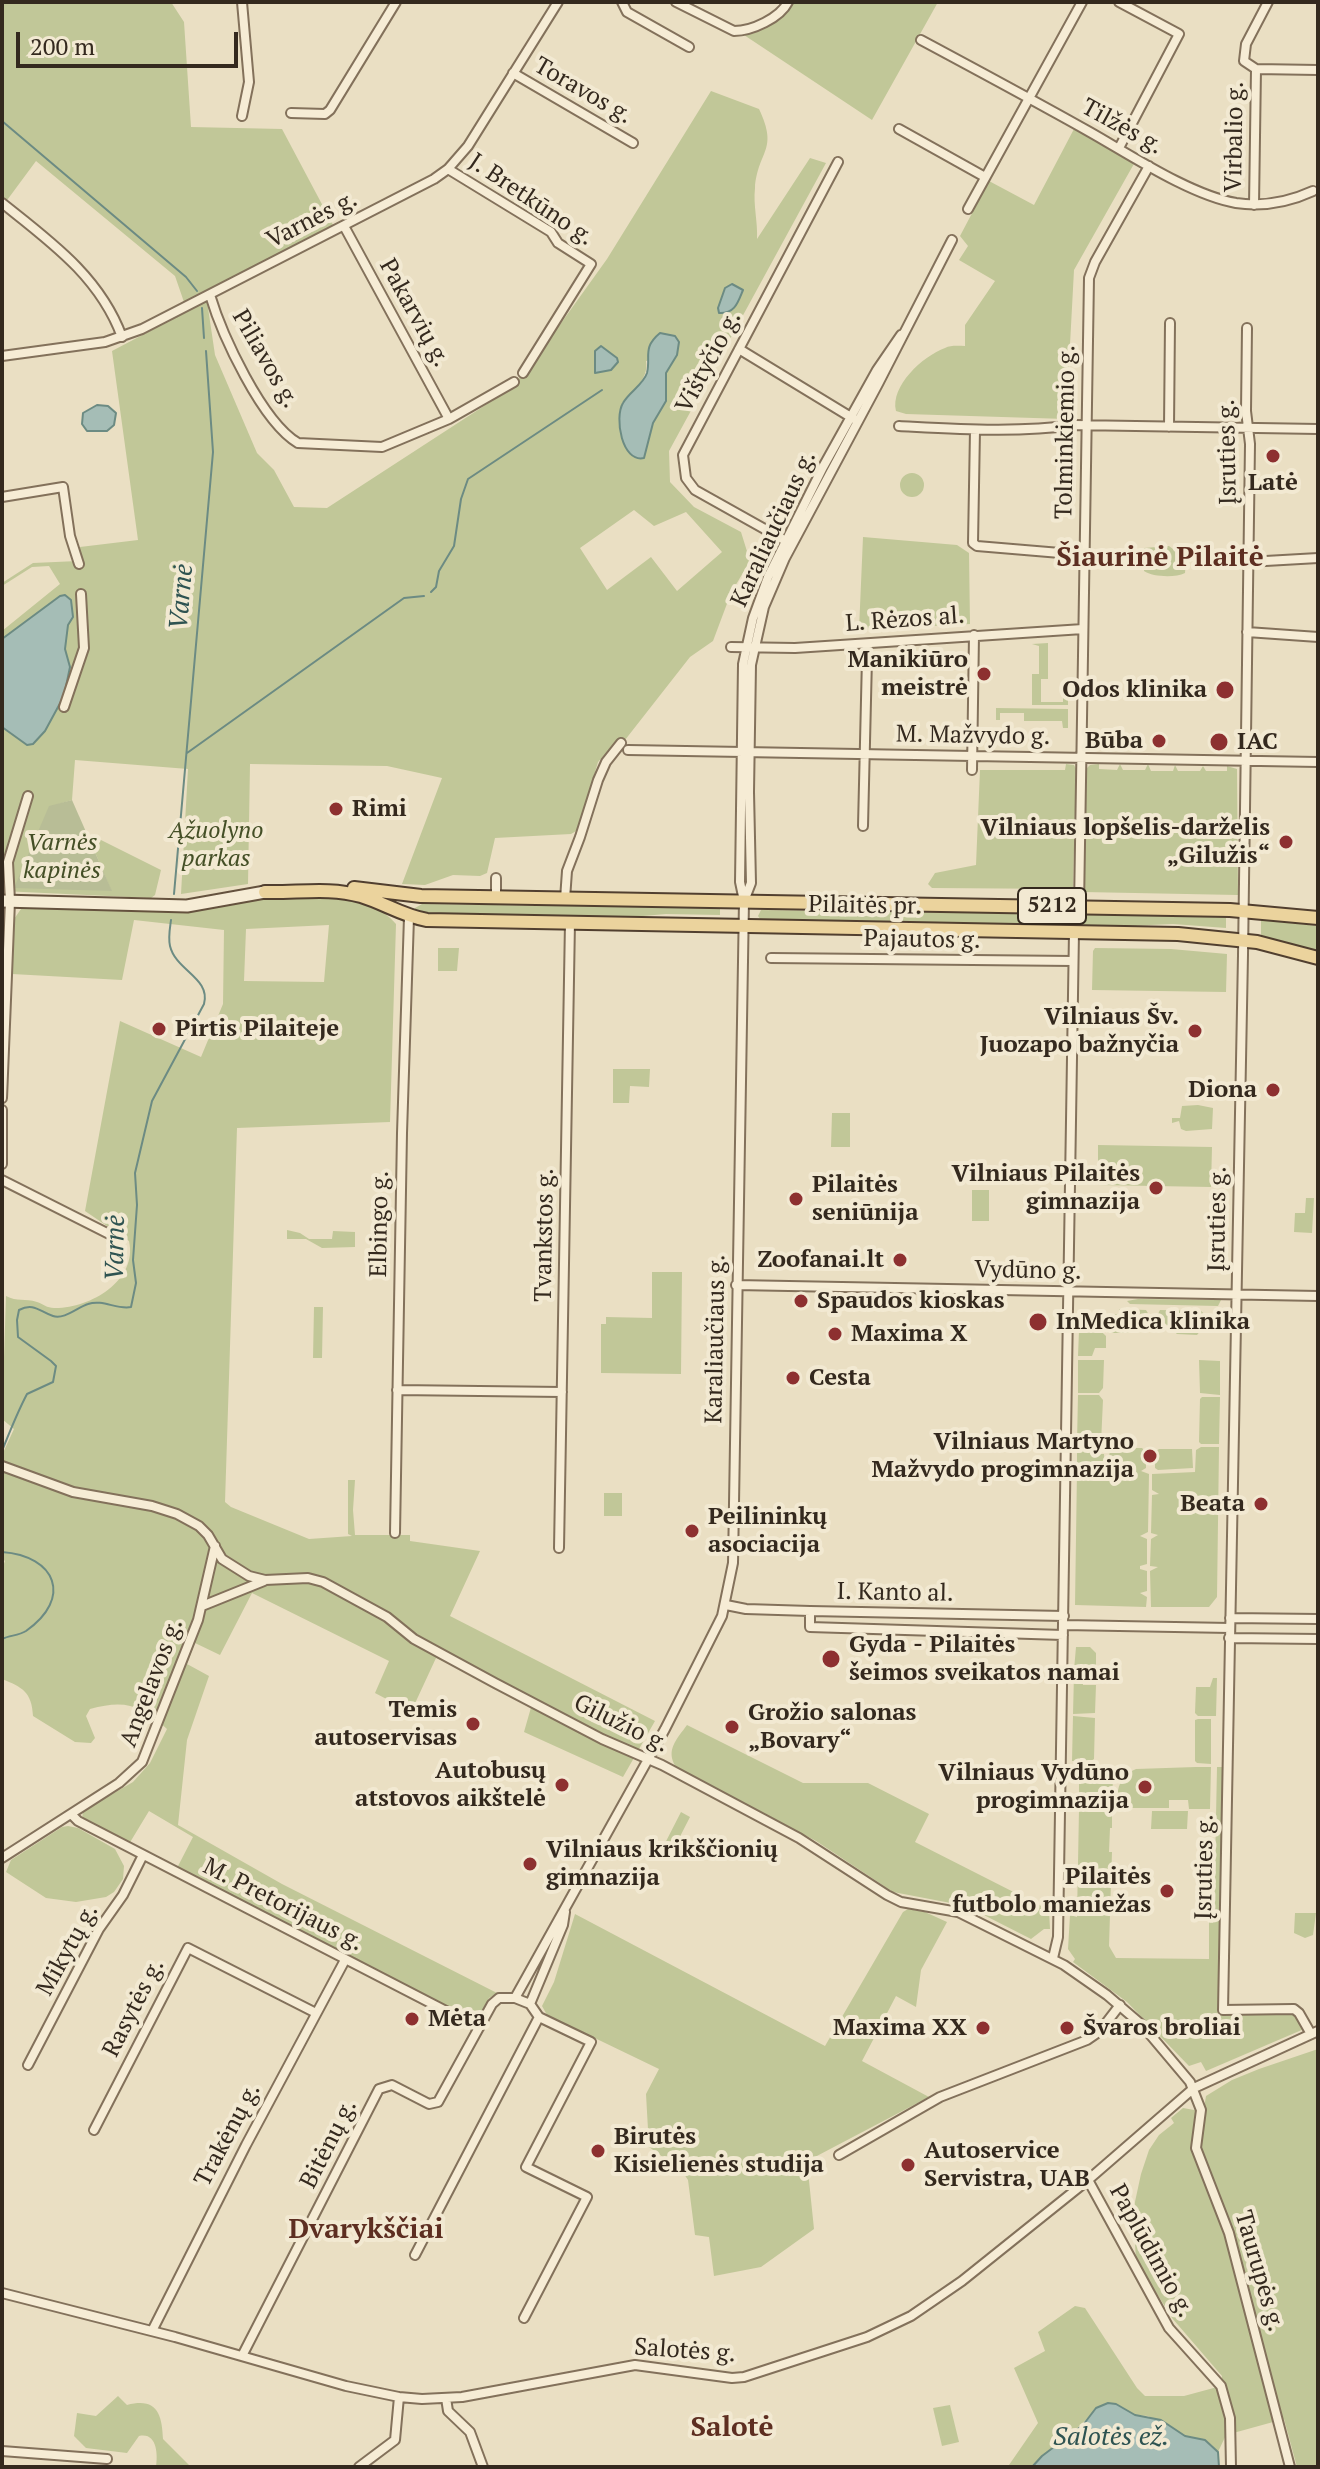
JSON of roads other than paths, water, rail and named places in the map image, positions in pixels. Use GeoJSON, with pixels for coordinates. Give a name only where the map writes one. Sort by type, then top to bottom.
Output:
{"type":"FeatureCollection","features":[{"type":"Feature","properties":{"kind":"main road","name":"Pilaitės pr."},"geometry":{"type":"LineString","coordinates":[[265,892],[281,885],[319,883],[384,893],[433,896],[1243,911],[1318,918]]}},
{"type":"Feature","properties":{"kind":"main road","name":"Pilaitės pr."},"geometry":{"type":"LineString","coordinates":[[6,901],[187,906],[265,892],[319,890],[374,901],[409,917],[427,920],[1178,934],[1243,940],[1318,958]]}},
{"type":"Feature","properties":{"kind":"main road"},"geometry":{"type":"LineString","coordinates":[[409,917],[412,903],[433,896]]}},
{"type":"Feature","properties":{"kind":"street"},"geometry":{"type":"LineString","coordinates":[[242,2],[249,82],[242,116]]}},
{"type":"Feature","properties":{"kind":"street"},"geometry":{"type":"LineString","coordinates":[[291,113],[325,114],[330,110],[396,2]]}},
{"type":"Feature","properties":{"kind":"street","name":"Varnės g."},"geometry":{"type":"LineString","coordinates":[[2,356],[76,347],[122,337],[421,187],[448,169],[468,146],[558,2]]}},
{"type":"Feature","properties":{"kind":"street"},"geometry":{"type":"LineString","coordinates":[[622,2],[627,12],[689,47]]}},
{"type":"Feature","properties":{"kind":"street"},"geometry":{"type":"LineString","coordinates":[[676,2],[734,31],[755,27],[785,9],[788,2]]}},
{"type":"Feature","properties":{"kind":"street"},"geometry":{"type":"LineString","coordinates":[[968,209],[1082,2]]}},
{"type":"Feature","properties":{"kind":"street"},"geometry":{"type":"LineString","coordinates":[[1119,2],[1179,34],[1119,148]]}},
{"type":"Feature","properties":{"kind":"street"},"geometry":{"type":"LineString","coordinates":[[1268,2],[1246,44],[1244,61],[1256,69],[1318,70]]}},
{"type":"Feature","properties":{"kind":"street","name":"Tilžės g."},"geometry":{"type":"LineString","coordinates":[[921,40],[1149,166],[1222,199],[1254,205],[1285,201],[1313,191]]}},
{"type":"Feature","properties":{"kind":"street","name":"Virbalio g."},"geometry":{"type":"LineString","coordinates":[[1254,205],[1256,69]]}},
{"type":"Feature","properties":{"kind":"street","name":"Toravos g."},"geometry":{"type":"LineString","coordinates":[[513,73],[633,143]]}},
{"type":"Feature","properties":{"kind":"street"},"geometry":{"type":"LineString","coordinates":[[899,129],[985,177]]}},
{"type":"Feature","properties":{"kind":"street","name":"Vištyčio g."},"geometry":{"type":"LineString","coordinates":[[786,541],[695,490],[683,470],[686,447],[838,162]]}},
{"type":"Feature","properties":{"kind":"street","name":"Tolminkiemio g."},"geometry":{"type":"LineString","coordinates":[[1079,907],[1089,275],[1149,166]]}},
{"type":"Feature","properties":{"kind":"street","name":"J. Bretkūno g."},"geometry":{"type":"LineString","coordinates":[[448,169],[551,232],[558,243],[591,264],[523,373]]}},
{"type":"Feature","properties":{"kind":"street"},"geometry":{"type":"LineString","coordinates":[[2,203],[83,270],[105,299],[122,337]]}},
{"type":"Feature","properties":{"kind":"street","name":"Pakarvių g."},"geometry":{"type":"LineString","coordinates":[[344,226],[449,419]]}},
{"type":"Feature","properties":{"kind":"street","name":"Karaliaučiaus g."},"geometry":{"type":"LineString","coordinates":[[749,648],[772,583],[877,370],[901,335],[952,240]]}},
{"type":"Feature","properties":{"kind":"street","name":"Piliavos g."},"geometry":{"type":"LineString","coordinates":[[210,295],[225,339],[254,389],[269,414],[298,443],[382,447],[449,419],[514,382]]}},
{"type":"Feature","properties":{"kind":"street"},"geometry":{"type":"LineString","coordinates":[[1169,427],[1170,323]]}},
{"type":"Feature","properties":{"kind":"street","name":"Įsruties g."},"geometry":{"type":"LineString","coordinates":[[1247,328],[1248,562],[1243,940],[1223,2010],[1294,2009],[1315,2033]]}},
{"type":"Feature","properties":{"kind":"street"},"geometry":{"type":"LineString","coordinates":[[739,349],[854,419]]}},
{"type":"Feature","properties":{"kind":"street","name":"Karaliaučiaus g."},"geometry":{"type":"LineString","coordinates":[[648,1759],[722,1616],[733,1563],[744,901],[740,882],[749,648],[762,591],[786,541],[854,419]]}},
{"type":"Feature","properties":{"kind":"street"},"geometry":{"type":"LineString","coordinates":[[899,426],[975,430],[1044,430],[1086,425],[1318,429]]}},
{"type":"Feature","properties":{"kind":"street"},"geometry":{"type":"LineString","coordinates":[[975,430],[972,541],[977,546],[1084,555]]}},
{"type":"Feature","properties":{"kind":"street"},"geometry":{"type":"LineString","coordinates":[[2,497],[63,487],[70,536],[79,564]]}},
{"type":"Feature","properties":{"kind":"street"},"geometry":{"type":"LineString","coordinates":[[1248,562],[1318,558]]}},
{"type":"Feature","properties":{"kind":"street"},"geometry":{"type":"LineString","coordinates":[[64,707],[84,648],[81,594]]}},
{"type":"Feature","properties":{"kind":"street","name":"L. Rėzos al."},"geometry":{"type":"LineString","coordinates":[[731,647],[1083,629]]}},
{"type":"Feature","properties":{"kind":"street"},"geometry":{"type":"LineString","coordinates":[[1247,632],[1318,637]]}},
{"type":"Feature","properties":{"kind":"street"},"geometry":{"type":"LineString","coordinates":[[972,770],[974,635]]}},
{"type":"Feature","properties":{"kind":"street"},"geometry":{"type":"LineString","coordinates":[[863,826],[867,658]]}},
{"type":"Feature","properties":{"kind":"street","name":"M. Mažvydo g."},"geometry":{"type":"LineString","coordinates":[[565,899],[567,871],[598,780],[606,762],[624,747],[1318,762]]}},
{"type":"Feature","properties":{"kind":"street"},"geometry":{"type":"LineString","coordinates":[[2,1098],[8,862],[28,796]]}},
{"type":"Feature","properties":{"kind":"street"},"geometry":{"type":"LineString","coordinates":[[496,878],[496,897]]}},
{"type":"Feature","properties":{"kind":"street","name":"Elbingo g."},"geometry":{"type":"LineString","coordinates":[[395,1533],[409,917]]}},
{"type":"Feature","properties":{"kind":"street","name":"Tvankstos g."},"geometry":{"type":"LineString","coordinates":[[559,1548],[570,922]]}},
{"type":"Feature","properties":{"kind":"street"},"geometry":{"type":"LineString","coordinates":[[1053,1958],[1058,1937],[1074,932]]}},
{"type":"Feature","properties":{"kind":"street","name":"Pajautos g."},"geometry":{"type":"LineString","coordinates":[[771,958],[1073,961]]}},
{"type":"Feature","properties":{"kind":"street"},"geometry":{"type":"LineString","coordinates":[[2,1110],[2,1164]]}},
{"type":"Feature","properties":{"kind":"street"},"geometry":{"type":"LineString","coordinates":[[2,1180],[111,1235]]}},
{"type":"Feature","properties":{"kind":"street","name":"Vydūno g."},"geometry":{"type":"LineString","coordinates":[[736,1285],[1318,1296]]}},
{"type":"Feature","properties":{"kind":"street"},"geometry":{"type":"LineString","coordinates":[[397,1390],[562,1392]]}},
{"type":"Feature","properties":{"kind":"street","name":"Gilužio g."},"geometry":{"type":"LineString","coordinates":[[2,1466],[82,1495],[140,1503],[177,1514],[199,1526],[222,1559],[249,1576],[265,1580],[291,1577],[323,1582],[387,1617],[414,1639],[456,1662],[799,1838],[887,1895],[901,1902],[958,1912],[1053,1958],[1120,2005],[1153,2037],[1194,2088]]}},
{"type":"Feature","properties":{"kind":"street","name":"Angelavos g."},"geometry":{"type":"LineString","coordinates":[[2,1858],[119,1783],[142,1762],[166,1708],[202,1606],[215,1545]]}},
{"type":"Feature","properties":{"kind":"street"},"geometry":{"type":"LineString","coordinates":[[202,1606],[265,1580]]}},
{"type":"Feature","properties":{"kind":"street","name":"I. Kanto al."},"geometry":{"type":"LineString","coordinates":[[726,1605],[746,1609],[928,1613],[1230,1628],[1318,1639]]}},
{"type":"Feature","properties":{"kind":"street","name":"I. Kanto al."},"geometry":{"type":"LineString","coordinates":[[810,1611],[810,1627],[1063,1635]]}},
{"type":"Feature","properties":{"kind":"street"},"geometry":{"type":"LineString","coordinates":[[891,1630],[892,1613]]}},
{"type":"Feature","properties":{"kind":"street"},"geometry":{"type":"LineString","coordinates":[[927,1631],[928,1613]]}},
{"type":"Feature","properties":{"kind":"street","name":"I. Kanto al."},"geometry":{"type":"LineString","coordinates":[[1230,1628],[1318,1619]]}},
{"type":"Feature","properties":{"kind":"street","name":"Bitėnų g."},"geometry":{"type":"LineString","coordinates":[[242,2356],[379,2089],[388,2085],[429,2104],[438,2102],[495,2000],[515,1998],[648,1759]]}},
{"type":"Feature","properties":{"kind":"street","name":"M. Pretorijaus g."},"geometry":{"type":"LineString","coordinates":[[71,1814],[78,1821],[479,2028]]}},
{"type":"Feature","properties":{"kind":"street","name":"Mikytų g."},"geometry":{"type":"LineString","coordinates":[[28,2065],[99,1929],[123,1895],[143,1855]]}},
{"type":"Feature","properties":{"kind":"street","name":"Bitėnų g."},"geometry":{"type":"LineString","coordinates":[[530,2004],[563,1925],[565,1912]]}},
{"type":"Feature","properties":{"kind":"street","name":"Rasytės g."},"geometry":{"type":"LineString","coordinates":[[94,2130],[188,1948],[316,2013]]}},
{"type":"Feature","properties":{"kind":"street","name":"Trakėnų g."},"geometry":{"type":"LineString","coordinates":[[152,2331],[206,2221],[345,1960]]}},
{"type":"Feature","properties":{"kind":"street"},"geometry":{"type":"LineString","coordinates":[[515,1998],[530,2004],[539,2017],[591,2042],[526,2167],[587,2197],[524,2318]]}},
{"type":"Feature","properties":{"kind":"street"},"geometry":{"type":"LineString","coordinates":[[839,2155],[940,2097],[1087,2040],[1100,2031],[1120,2005]]}},
{"type":"Feature","properties":{"kind":"street"},"geometry":{"type":"LineString","coordinates":[[415,2255],[539,2017]]}},
{"type":"Feature","properties":{"kind":"street","name":"Salotės g."},"geometry":{"type":"LineString","coordinates":[[2,2293],[152,2331],[346,2386],[399,2397],[446,2398],[635,2365],[744,2377],[867,2337],[911,2316],[962,2281],[1088,2180],[1194,2088],[1315,2033]]}},
{"type":"Feature","properties":{"kind":"street","name":"Taurupės g."},"geometry":{"type":"LineString","coordinates":[[1194,2088],[1201,2110],[1196,2148],[1229,2233],[1290,2467]]}},
{"type":"Feature","properties":{"kind":"street","name":"Paplūdimio g."},"geometry":{"type":"LineString","coordinates":[[1088,2180],[1169,2328],[1221,2386],[1230,2418],[1231,2467]]}},
{"type":"Feature","properties":{"kind":"street"},"geometry":{"type":"LineString","coordinates":[[359,2467],[395,2440],[399,2397]]}},
{"type":"Feature","properties":{"kind":"street"},"geometry":{"type":"LineString","coordinates":[[446,2398],[448,2411],[470,2432],[483,2467]]}},
{"type":"Feature","properties":{"kind":"street"},"geometry":{"type":"LineString","coordinates":[[2,2451],[107,2459]]}},
{"type":"Feature","properties":{"kind":"water"},"geometry":{"type":"Polygon","coordinates":[[[732,284],[743,290],[739,299],[732,309],[719,313],[725,288],[732,284]]]}},
{"type":"Feature","properties":{"kind":"water"},"geometry":{"type":"Polygon","coordinates":[[[660,333],[675,336],[679,342],[677,355],[666,373],[666,401],[653,423],[644,458],[636,458],[625,447],[622,438],[620,410],[645,377],[649,348],[660,333]]]}},
{"type":"Feature","properties":{"kind":"water"},"geometry":{"type":"Polygon","coordinates":[[[601,346],[618,362],[611,370],[595,373],[595,351],[601,346]]]}},
{"type":"Feature","properties":{"kind":"water"},"geometry":{"type":"Polygon","coordinates":[[[97,405],[108,406],[116,413],[114,425],[107,431],[87,431],[82,424],[83,413],[97,405]]]}},
{"type":"Feature","properties":{"kind":"water"},"geometry":{"type":"Polygon","coordinates":[[[65,595],[71,600],[73,617],[68,625],[65,649],[70,667],[64,696],[45,731],[33,744],[27,745],[2,727],[2,639],[65,595]]]}},
{"type":"Feature","properties":{"kind":"water","name":"Salotės ež."},"geometry":{"type":"Polygon","coordinates":[[[1108,2403],[1135,2415],[1161,2420],[1185,2436],[1205,2440],[1218,2452],[1219,2467],[1032,2467],[1083,2425],[1096,2408],[1108,2403]]]}},
{"type":"Feature","properties":{"kind":"waterway"},"geometry":{"type":"LineString","coordinates":[[2,121],[186,277],[197,291]]}},
{"type":"Feature","properties":{"kind":"waterway"},"geometry":{"type":"LineString","coordinates":[[202,308],[204,338]]}},
{"type":"Feature","properties":{"kind":"waterway","name":"Varnė"},"geometry":{"type":"LineString","coordinates":[[174,894],[213,452],[206,351]]}},
{"type":"Feature","properties":{"kind":"waterway"},"geometry":{"type":"LineString","coordinates":[[431,592],[454,546],[461,499],[468,479],[602,390]]}},
{"type":"Feature","properties":{"kind":"waterway"},"geometry":{"type":"LineString","coordinates":[[187,753],[404,598],[424,596]]}},
{"type":"Feature","properties":{"kind":"waterway","name":"Varnė"},"geometry":{"type":"LineString","coordinates":[[2,1451],[27,1394],[53,1382],[56,1366],[18,1337],[19,1310],[33,1307],[57,1317],[94,1303],[131,1307],[136,1283],[133,1260],[137,1205],[135,1173],[152,1101],[204,1004],[205,995],[198,981],[173,955],[169,936],[171,920]]}},
{"type":"Feature","properties":{"kind":"waterway","name":"Varnė"},"geometry":{"type":"LineString","coordinates":[[2,1552],[35,1561],[46,1570],[52,1581],[53,1593],[50,1605],[41,1618],[23,1633],[2,1639]]}},
{"type":"Feature","properties":{"kind":"place","name":"Latė"},"geometry":{"type":"Point","coordinates":[1273,456]}},
{"type":"Feature","properties":{"kind":"place","name":"Manikiūro meistrė"},"geometry":{"type":"Point","coordinates":[984,674]}},
{"type":"Feature","properties":{"kind":"place","name":"Odos klinika"},"geometry":{"type":"Point","coordinates":[1225,690]}},
{"type":"Feature","properties":{"kind":"place","name":"Būba"},"geometry":{"type":"Point","coordinates":[1159,741]}},
{"type":"Feature","properties":{"kind":"place","name":"IAC"},"geometry":{"type":"Point","coordinates":[1219,742]}},
{"type":"Feature","properties":{"kind":"place","name":"Rimi"},"geometry":{"type":"Point","coordinates":[336,809]}},
{"type":"Feature","properties":{"kind":"place","name":"Vilniaus lopšelis-darželis „Gilužis“"},"geometry":{"type":"Point","coordinates":[1286,842]}},
{"type":"Feature","properties":{"kind":"place","name":"Pirtis Pilaiteje"},"geometry":{"type":"Point","coordinates":[159,1029]}},
{"type":"Feature","properties":{"kind":"place","name":"Vilniaus Šv. Juozapo bažnyčia"},"geometry":{"type":"Point","coordinates":[1195,1031]}},
{"type":"Feature","properties":{"kind":"place","name":"Diona"},"geometry":{"type":"Point","coordinates":[1273,1090]}},
{"type":"Feature","properties":{"kind":"place","name":"Vilniaus Pilaitės gimnazija"},"geometry":{"type":"Point","coordinates":[1156,1188]}},
{"type":"Feature","properties":{"kind":"place","name":"Pilaitės seniūnija"},"geometry":{"type":"Point","coordinates":[796,1199]}},
{"type":"Feature","properties":{"kind":"place","name":"Zoofanai.lt"},"geometry":{"type":"Point","coordinates":[900,1260]}},
{"type":"Feature","properties":{"kind":"place","name":"Spaudos kioskas"},"geometry":{"type":"Point","coordinates":[801,1301]}},
{"type":"Feature","properties":{"kind":"place","name":"InMedica klinika"},"geometry":{"type":"Point","coordinates":[1038,1322]}},
{"type":"Feature","properties":{"kind":"place","name":"Maxima X"},"geometry":{"type":"Point","coordinates":[835,1334]}},
{"type":"Feature","properties":{"kind":"place","name":"Cesta"},"geometry":{"type":"Point","coordinates":[793,1378]}},
{"type":"Feature","properties":{"kind":"place","name":"Vilniaus Martyno Mažvydo progimnazija"},"geometry":{"type":"Point","coordinates":[1150,1456]}},
{"type":"Feature","properties":{"kind":"place","name":"Beata"},"geometry":{"type":"Point","coordinates":[1261,1504]}},
{"type":"Feature","properties":{"kind":"place","name":"Peilininkų asociacija"},"geometry":{"type":"Point","coordinates":[692,1531]}},
{"type":"Feature","properties":{"kind":"place","name":"Gyda - Pilaitės šeimos sveikatos namai"},"geometry":{"type":"Point","coordinates":[831,1659]}},
{"type":"Feature","properties":{"kind":"place","name":"Temis autoservisas"},"geometry":{"type":"Point","coordinates":[473,1724]}},
{"type":"Feature","properties":{"kind":"place","name":"Grožio salonas „Bovary“"},"geometry":{"type":"Point","coordinates":[732,1727]}},
{"type":"Feature","properties":{"kind":"place","name":"Autobusų atstovos aikštelė"},"geometry":{"type":"Point","coordinates":[562,1785]}},
{"type":"Feature","properties":{"kind":"place","name":"Vilniaus Vydūno progimnazija"},"geometry":{"type":"Point","coordinates":[1145,1787]}},
{"type":"Feature","properties":{"kind":"place","name":"Vilniaus krikščionių gimnazija"},"geometry":{"type":"Point","coordinates":[530,1864]}},
{"type":"Feature","properties":{"kind":"place","name":"Pilaitės futbolo maniežas"},"geometry":{"type":"Point","coordinates":[1167,1891]}},
{"type":"Feature","properties":{"kind":"place","name":"Mėta"},"geometry":{"type":"Point","coordinates":[412,2019]}},
{"type":"Feature","properties":{"kind":"place","name":"Maxima XX"},"geometry":{"type":"Point","coordinates":[983,2028]}},
{"type":"Feature","properties":{"kind":"place","name":"Švaros broliai"},"geometry":{"type":"Point","coordinates":[1067,2028]}},
{"type":"Feature","properties":{"kind":"place","name":"Birutės Kisielienės studija"},"geometry":{"type":"Point","coordinates":[598,2151]}},
{"type":"Feature","properties":{"kind":"place","name":"Autoservice Servistra, UAB"},"geometry":{"type":"Point","coordinates":[908,2165]}},
{"type":"Feature","properties":{"kind":"district","name":"Šiaurinė Pilaitė"},"geometry":{"type":"Point","coordinates":[1160,558]}},
{"type":"Feature","properties":{"kind":"district","name":"Dvarykščiai"},"geometry":{"type":"Point","coordinates":[366,2230]}},
{"type":"Feature","properties":{"kind":"district","name":"Salotė"},"geometry":{"type":"Point","coordinates":[732,2428]}},
{"type":"Feature","properties":{"kind":"park label","name":"Ąžuolyno parkas"},"geometry":{"type":"Point","coordinates":[216,845]}},
{"type":"Feature","properties":{"kind":"park label","name":"Varnės kapinės"},"geometry":{"type":"Point","coordinates":[62,857]}}]}
